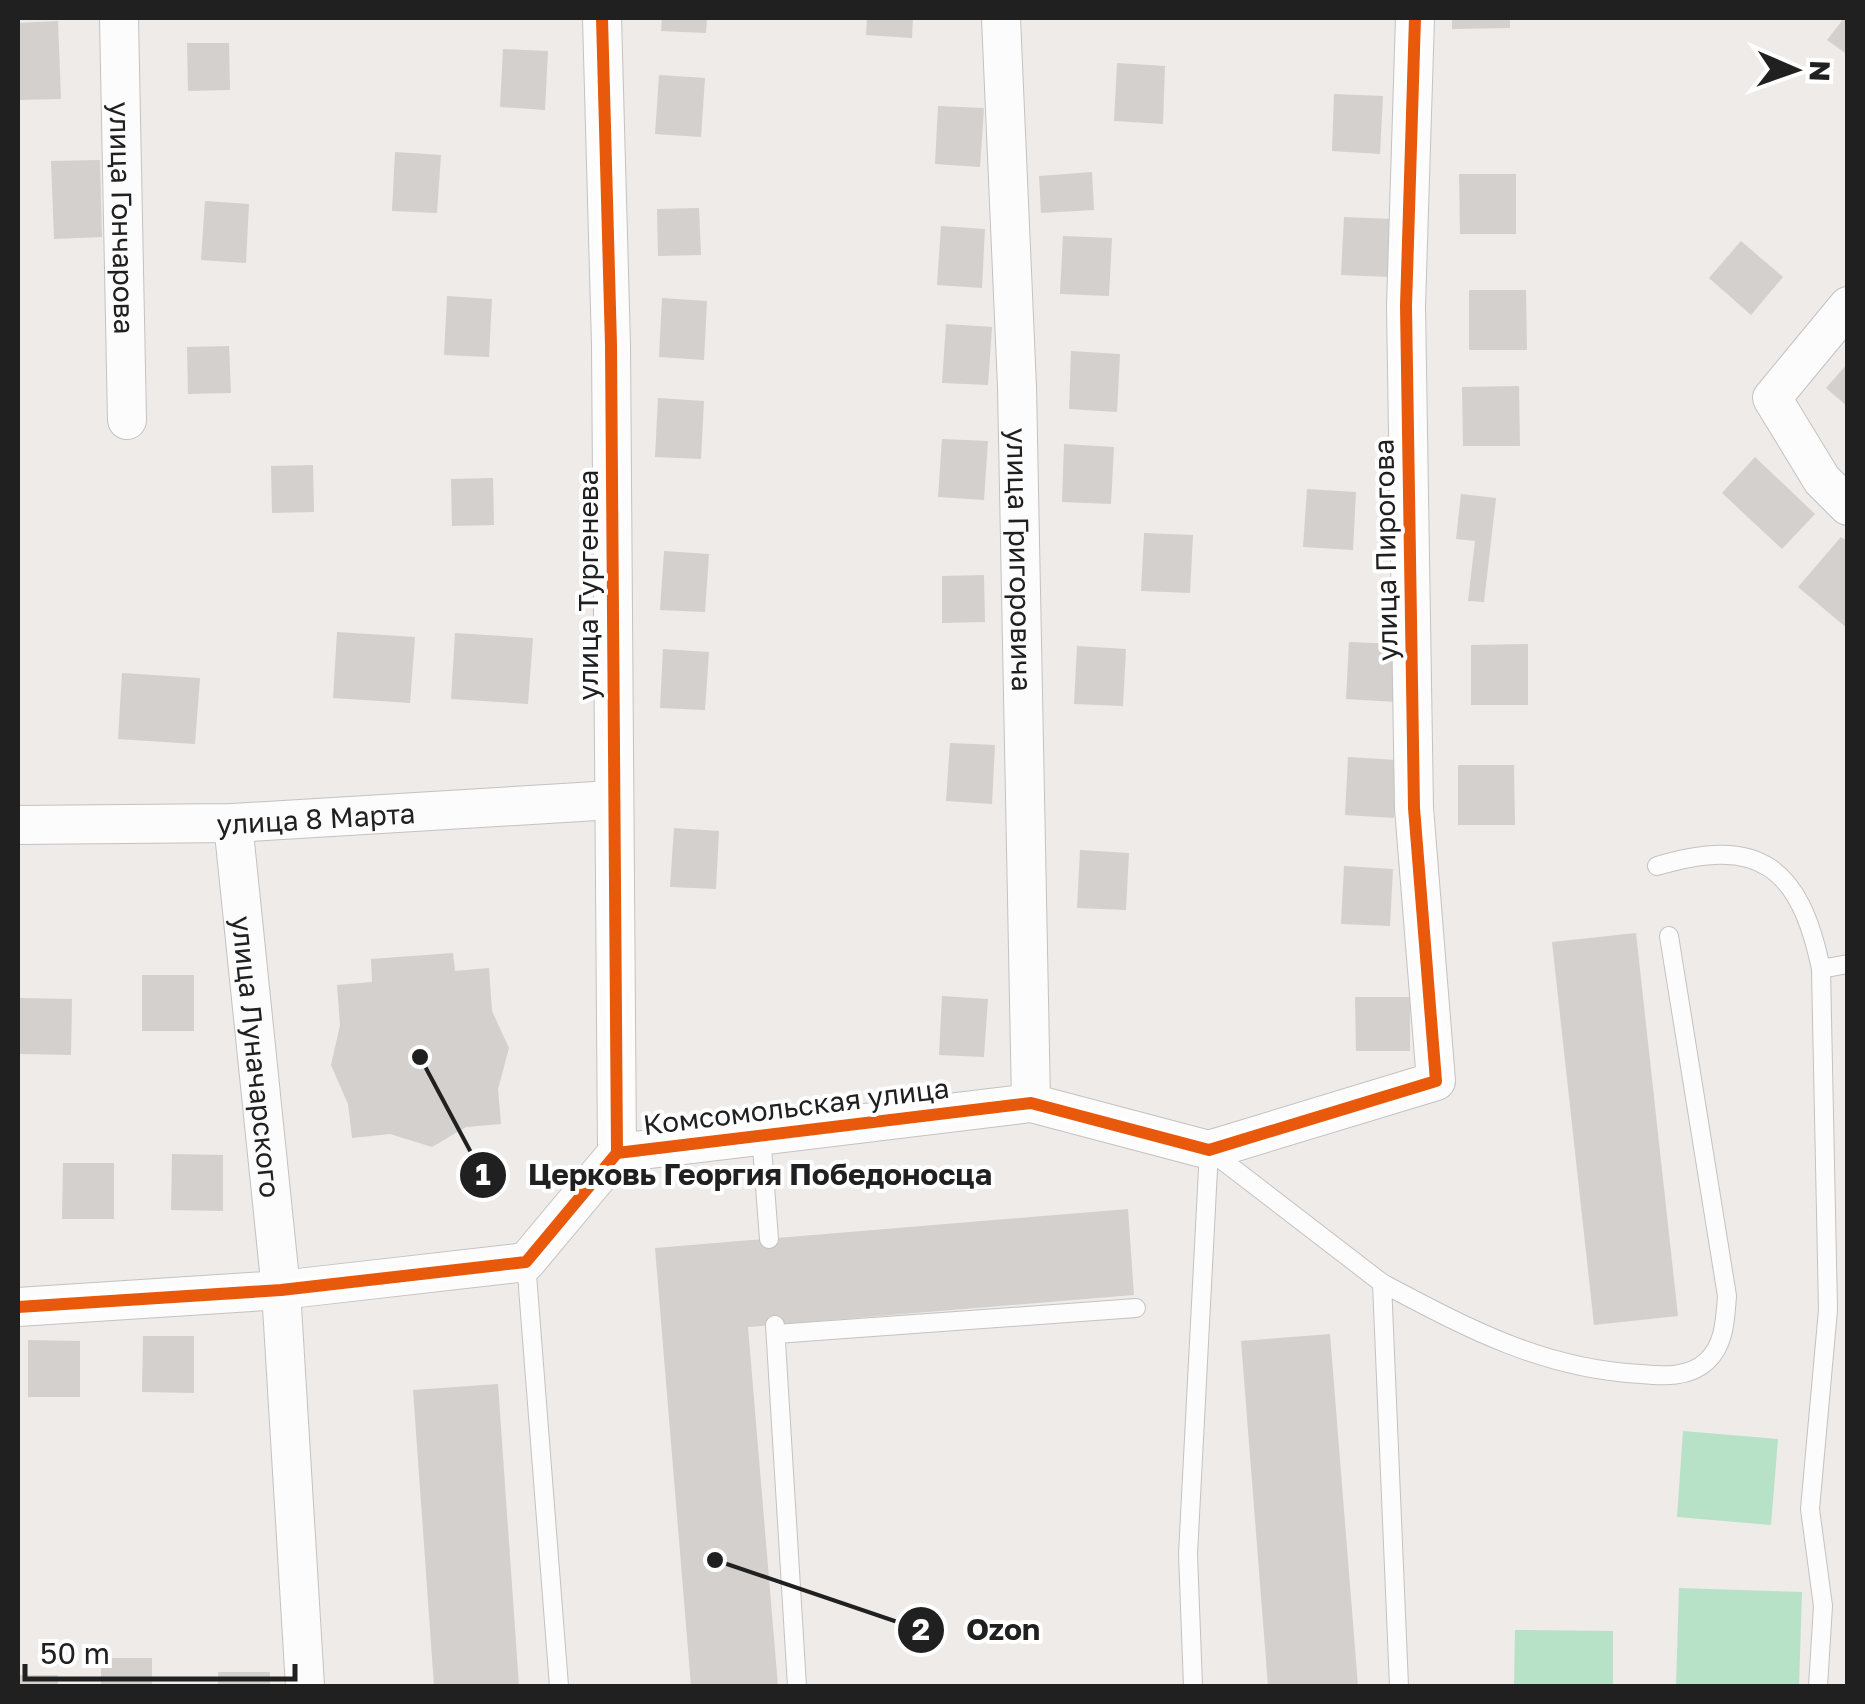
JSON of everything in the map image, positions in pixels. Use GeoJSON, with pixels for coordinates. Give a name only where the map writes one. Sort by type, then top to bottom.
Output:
{"type":"FeatureCollection","features":[{"type":"Feature","properties":{"kind":"street","name":"улица Гончарова"},"geometry":{"type":"LineString","coordinates":[[119,18],[127,420]]}},
{"type":"Feature","properties":{"kind":"street","name":"улица Тургенева"},"geometry":{"type":"LineString","coordinates":[[602,18],[611,345],[618,1153]]}},
{"type":"Feature","properties":{"kind":"street","name":"улица Григоровича"},"geometry":{"type":"LineString","coordinates":[[1002,18],[1017,387],[1031,1102]]}},
{"type":"Feature","properties":{"kind":"street","name":"улица Пирогова"},"geometry":{"type":"LineString","coordinates":[[1208,1150],[1436,1082],[1414,808],[1406,306],[1414,18]]}},
{"type":"Feature","properties":{"kind":"street"},"geometry":{"type":"LineString","coordinates":[[1848,306],[1772,398],[1822,480],[1848,506]]}},
{"type":"Feature","properties":{"kind":"street","name":"улица 8 Марта"},"geometry":{"type":"LineString","coordinates":[[18,825],[233,823],[613,800]]}},
{"type":"Feature","properties":{"kind":"street","name":"улица Луначарского"},"geometry":{"type":"LineString","coordinates":[[233,823],[280,1290],[306,1686]]}},
{"type":"Feature","properties":{"kind":"street","name":"Комсомольская улица"},"geometry":{"type":"LineString","coordinates":[[526,1262],[618,1153],[1031,1102],[1208,1150]]}},
{"type":"Feature","properties":{"kind":"street"},"geometry":{"type":"LineString","coordinates":[[18,1307],[280,1290],[526,1262]]}},
{"type":"Feature","properties":{"kind":"lane"},"geometry":{"type":"LineString","coordinates":[[1657,866],[1699,853],[1741,854],[1783,876],[1812,924],[1821,968],[1828,1310],[1810,1508],[1823,1606],[1818,1686]]}},
{"type":"Feature","properties":{"kind":"lane"},"geometry":{"type":"LineString","coordinates":[[1208,1150],[1382,1283],[1469,1328],[1568,1366],[1675,1376],[1706,1361],[1724,1333],[1726,1296],[1670,936]]}},
{"type":"Feature","properties":{"kind":"lane"},"geometry":{"type":"LineString","coordinates":[[1821,968],[1848,964]]}},
{"type":"Feature","properties":{"kind":"lane"},"geometry":{"type":"LineString","coordinates":[[761,1134],[769,1239]]}},
{"type":"Feature","properties":{"kind":"lane"},"geometry":{"type":"LineString","coordinates":[[1193,1686],[1188,1554],[1208,1150]]}},
{"type":"Feature","properties":{"kind":"lane"},"geometry":{"type":"LineString","coordinates":[[526,1262],[559,1686]]}},
{"type":"Feature","properties":{"kind":"lane"},"geometry":{"type":"LineString","coordinates":[[1382,1283],[1400,1686]]}},
{"type":"Feature","properties":{"kind":"lane"},"geometry":{"type":"LineString","coordinates":[[797,1686],[776,1329],[1136,1308]]}},
{"type":"Feature","properties":{"kind":"green space"},"geometry":{"type":"Polygon","coordinates":[[[1683,1431],[1778,1439],[1771,1525],[1677,1517],[1683,1431]]]}},
{"type":"Feature","properties":{"kind":"green space"},"geometry":{"type":"Polygon","coordinates":[[[1679,1588],[1802,1592],[1799,1686],[1676,1686],[1679,1588]]]}},
{"type":"Feature","properties":{"kind":"green space"},"geometry":{"type":"Polygon","coordinates":[[[1515,1630],[1613,1631],[1613,1686],[1514,1686],[1515,1630]]]}},
{"type":"Feature","properties":{"kind":"building"},"geometry":{"type":"Polygon","coordinates":[[[662,18],[707,18],[706,33],[661,31],[662,18]]]}},
{"type":"Feature","properties":{"kind":"building"},"geometry":{"type":"Polygon","coordinates":[[[867,18],[913,18],[912,38],[866,35],[867,18]]]}},
{"type":"Feature","properties":{"kind":"building"},"geometry":{"type":"Polygon","coordinates":[[[1452,18],[1510,18],[1510,28],[1452,29],[1452,18]]]}},
{"type":"Feature","properties":{"kind":"building"},"geometry":{"type":"Polygon","coordinates":[[[1848,18],[1848,55],[1827,40],[1848,18]]]}},
{"type":"Feature","properties":{"kind":"building"},"geometry":{"type":"Polygon","coordinates":[[[58,21],[61,99],[18,100],[18,23],[58,21]]]}},
{"type":"Feature","properties":{"kind":"building"},"geometry":{"type":"Polygon","coordinates":[[[187,43],[229,43],[230,90],[188,91],[187,43]]]}},
{"type":"Feature","properties":{"kind":"building"},"geometry":{"type":"Polygon","coordinates":[[[503,49],[548,51],[545,110],[500,107],[503,49]]]}},
{"type":"Feature","properties":{"kind":"building"},"geometry":{"type":"Polygon","coordinates":[[[1117,63],[1165,66],[1163,124],[1114,121],[1117,63]]]}},
{"type":"Feature","properties":{"kind":"building"},"geometry":{"type":"Polygon","coordinates":[[[659,75],[705,78],[701,137],[655,134],[659,75]]]}},
{"type":"Feature","properties":{"kind":"building"},"geometry":{"type":"Polygon","coordinates":[[[1334,94],[1383,96],[1380,154],[1332,151],[1334,94]]]}},
{"type":"Feature","properties":{"kind":"building"},"geometry":{"type":"Polygon","coordinates":[[[938,106],[984,108],[980,167],[935,164],[938,106]]]}},
{"type":"Feature","properties":{"kind":"building"},"geometry":{"type":"Polygon","coordinates":[[[395,152],[441,155],[437,213],[392,211],[395,152]]]}},
{"type":"Feature","properties":{"kind":"building"},"geometry":{"type":"Polygon","coordinates":[[[100,160],[102,237],[54,239],[51,161],[100,160]]]}},
{"type":"Feature","properties":{"kind":"building"},"geometry":{"type":"Polygon","coordinates":[[[1092,172],[1094,210],[1041,213],[1039,176],[1092,172]]]}},
{"type":"Feature","properties":{"kind":"building"},"geometry":{"type":"Polygon","coordinates":[[[1459,174],[1516,174],[1516,234],[1460,234],[1459,174]]]}},
{"type":"Feature","properties":{"kind":"building"},"geometry":{"type":"Polygon","coordinates":[[[205,201],[249,204],[246,263],[201,260],[205,201]]]}},
{"type":"Feature","properties":{"kind":"building"},"geometry":{"type":"Polygon","coordinates":[[[699,208],[701,255],[658,256],[657,209],[699,208]]]}},
{"type":"Feature","properties":{"kind":"building"},"geometry":{"type":"Polygon","coordinates":[[[1344,217],[1393,219],[1390,277],[1341,275],[1344,217]]]}},
{"type":"Feature","properties":{"kind":"building"},"geometry":{"type":"Polygon","coordinates":[[[941,226],[985,229],[982,288],[937,285],[941,226]]]}},
{"type":"Feature","properties":{"kind":"building"},"geometry":{"type":"Polygon","coordinates":[[[1063,236],[1112,238],[1109,296],[1060,294],[1063,236]]]}},
{"type":"Feature","properties":{"kind":"building"},"geometry":{"type":"Polygon","coordinates":[[[1741,241],[1783,277],[1751,315],[1709,278],[1741,241]]]}},
{"type":"Feature","properties":{"kind":"building"},"geometry":{"type":"Polygon","coordinates":[[[1469,290],[1526,290],[1527,350],[1469,350],[1469,290]]]}},
{"type":"Feature","properties":{"kind":"building"},"geometry":{"type":"Polygon","coordinates":[[[447,296],[492,299],[489,357],[444,355],[447,296]]]}},
{"type":"Feature","properties":{"kind":"building"},"geometry":{"type":"Polygon","coordinates":[[[662,298],[707,301],[704,360],[659,357],[662,298]]]}},
{"type":"Feature","properties":{"kind":"building"},"geometry":{"type":"Polygon","coordinates":[[[946,324],[992,327],[988,385],[942,383],[946,324]]]}},
{"type":"Feature","properties":{"kind":"building"},"geometry":{"type":"Polygon","coordinates":[[[229,346],[231,393],[188,394],[187,347],[229,346]]]}},
{"type":"Feature","properties":{"kind":"building"},"geometry":{"type":"Polygon","coordinates":[[[1071,351],[1120,354],[1117,412],[1069,409],[1071,351]]]}},
{"type":"Feature","properties":{"kind":"building"},"geometry":{"type":"Polygon","coordinates":[[[1848,363],[1848,407],[1826,388],[1848,363]]]}},
{"type":"Feature","properties":{"kind":"building"},"geometry":{"type":"Polygon","coordinates":[[[1519,386],[1520,446],[1463,446],[1462,387],[1519,386]]]}},
{"type":"Feature","properties":{"kind":"building"},"geometry":{"type":"Polygon","coordinates":[[[658,398],[704,401],[701,459],[655,457],[658,398]]]}},
{"type":"Feature","properties":{"kind":"building"},"geometry":{"type":"Polygon","coordinates":[[[942,439],[988,441],[984,500],[938,497],[942,439]]]}},
{"type":"Feature","properties":{"kind":"building"},"geometry":{"type":"Polygon","coordinates":[[[1064,444],[1114,447],[1111,504],[1062,502],[1064,444]]]}},
{"type":"Feature","properties":{"kind":"building"},"geometry":{"type":"Polygon","coordinates":[[[1755,457],[1815,514],[1782,549],[1722,493],[1755,457]]]}},
{"type":"Feature","properties":{"kind":"building"},"geometry":{"type":"Polygon","coordinates":[[[313,465],[314,512],[272,513],[271,466],[313,465]]]}},
{"type":"Feature","properties":{"kind":"building"},"geometry":{"type":"Polygon","coordinates":[[[493,478],[494,525],[452,526],[451,479],[493,478]]]}},
{"type":"Feature","properties":{"kind":"building"},"geometry":{"type":"Polygon","coordinates":[[[1307,489],[1356,492],[1353,550],[1303,547],[1307,489]]]}},
{"type":"Feature","properties":{"kind":"building"},"geometry":{"type":"Polygon","coordinates":[[[1461,494],[1496,498],[1484,602],[1468,601],[1475,541],[1456,539],[1461,494]]]}},
{"type":"Feature","properties":{"kind":"building"},"geometry":{"type":"Polygon","coordinates":[[[1144,533],[1193,535],[1190,593],[1141,591],[1144,533]]]}},
{"type":"Feature","properties":{"kind":"building"},"geometry":{"type":"Polygon","coordinates":[[[1841,537],[1848,542],[1848,629],[1798,587],[1841,537]]]}},
{"type":"Feature","properties":{"kind":"building"},"geometry":{"type":"Polygon","coordinates":[[[664,551],[709,554],[705,612],[660,610],[664,551]]]}},
{"type":"Feature","properties":{"kind":"building"},"geometry":{"type":"Polygon","coordinates":[[[984,575],[985,622],[942,623],[942,576],[984,575]]]}},
{"type":"Feature","properties":{"kind":"building"},"geometry":{"type":"Polygon","coordinates":[[[337,632],[415,637],[410,703],[333,698],[337,632]]]}},
{"type":"Feature","properties":{"kind":"building"},"geometry":{"type":"Polygon","coordinates":[[[455,633],[533,638],[528,704],[451,699],[455,633]]]}},
{"type":"Feature","properties":{"kind":"building"},"geometry":{"type":"Polygon","coordinates":[[[1349,642],[1397,644],[1395,702],[1346,699],[1349,642]]]}},
{"type":"Feature","properties":{"kind":"building"},"geometry":{"type":"Polygon","coordinates":[[[1528,644],[1528,705],[1471,705],[1471,645],[1528,644]]]}},
{"type":"Feature","properties":{"kind":"building"},"geometry":{"type":"Polygon","coordinates":[[[1077,646],[1126,649],[1123,706],[1074,704],[1077,646]]]}},
{"type":"Feature","properties":{"kind":"building"},"geometry":{"type":"Polygon","coordinates":[[[663,649],[709,652],[705,710],[660,708],[663,649]]]}},
{"type":"Feature","properties":{"kind":"building"},"geometry":{"type":"Polygon","coordinates":[[[122,673],[200,678],[195,744],[118,739],[122,673]]]}},
{"type":"Feature","properties":{"kind":"building"},"geometry":{"type":"Polygon","coordinates":[[[950,743],[995,745],[992,804],[946,801],[950,743]]]}},
{"type":"Feature","properties":{"kind":"building"},"geometry":{"type":"Polygon","coordinates":[[[1348,757],[1397,760],[1394,818],[1345,815],[1348,757]]]}},
{"type":"Feature","properties":{"kind":"building"},"geometry":{"type":"Polygon","coordinates":[[[1458,765],[1514,765],[1515,825],[1458,825],[1458,765]]]}},
{"type":"Feature","properties":{"kind":"building"},"geometry":{"type":"Polygon","coordinates":[[[674,828],[719,831],[716,889],[670,887],[674,828]]]}},
{"type":"Feature","properties":{"kind":"building"},"geometry":{"type":"Polygon","coordinates":[[[1080,850],[1129,853],[1126,910],[1077,908],[1080,850]]]}},
{"type":"Feature","properties":{"kind":"building"},"geometry":{"type":"Polygon","coordinates":[[[1344,866],[1393,869],[1390,926],[1341,924],[1344,866]]]}},
{"type":"Feature","properties":{"kind":"building"},"geometry":{"type":"Polygon","coordinates":[[[1636,933],[1678,1316],[1594,1325],[1552,942],[1636,933]]]}},
{"type":"Feature","properties":{"kind":"building"},"geometry":{"type":"Polygon","coordinates":[[[453,953],[455,971],[489,968],[492,1011],[509,1048],[498,1089],[501,1124],[466,1127],[432,1147],[390,1134],[352,1138],[348,1104],[331,1065],[340,1025],[337,985],[372,982],[371,959],[453,953]]]}},
{"type":"Feature","properties":{"kind":"building"},"geometry":{"type":"Polygon","coordinates":[[[142,975],[194,975],[194,1031],[142,1031],[142,975]]]}},
{"type":"Feature","properties":{"kind":"building"},"geometry":{"type":"Polygon","coordinates":[[[942,996],[988,999],[984,1057],[939,1055],[942,996]]]}},
{"type":"Feature","properties":{"kind":"building"},"geometry":{"type":"Polygon","coordinates":[[[1355,997],[1410,997],[1410,1051],[1356,1051],[1355,997]]]}},
{"type":"Feature","properties":{"kind":"building"},"geometry":{"type":"Polygon","coordinates":[[[20,998],[72,999],[71,1055],[20,1054],[20,998]]]}},
{"type":"Feature","properties":{"kind":"building"},"geometry":{"type":"Polygon","coordinates":[[[172,1154],[223,1155],[223,1211],[171,1210],[172,1154]]]}},
{"type":"Feature","properties":{"kind":"building"},"geometry":{"type":"Polygon","coordinates":[[[63,1163],[114,1163],[114,1219],[62,1219],[63,1163]]]}},
{"type":"Feature","properties":{"kind":"building"},"geometry":{"type":"Polygon","coordinates":[[[1128,1209],[1134,1295],[748,1327],[778,1686],[691,1686],[655,1248],[1128,1209]]]}},
{"type":"Feature","properties":{"kind":"building"},"geometry":{"type":"Polygon","coordinates":[[[1330,1334],[1358,1686],[1268,1686],[1241,1341],[1330,1334]]]}},
{"type":"Feature","properties":{"kind":"building"},"geometry":{"type":"Polygon","coordinates":[[[143,1336],[194,1336],[194,1393],[142,1392],[143,1336]]]}},
{"type":"Feature","properties":{"kind":"building"},"geometry":{"type":"Polygon","coordinates":[[[28,1340],[80,1341],[80,1397],[28,1397],[28,1340]]]}},
{"type":"Feature","properties":{"kind":"building"},"geometry":{"type":"Polygon","coordinates":[[[498,1384],[519,1686],[434,1686],[413,1390],[498,1384]]]}},
{"type":"Feature","properties":{"kind":"building"},"geometry":{"type":"Polygon","coordinates":[[[101,1658],[152,1658],[152,1686],[101,1686],[101,1658]]]}},
{"type":"Feature","properties":{"kind":"building"},"geometry":{"type":"Polygon","coordinates":[[[218,1672],[270,1672],[270,1686],[218,1686],[218,1672]]]}},
{"type":"Feature","properties":{"kind":"building"},"geometry":{"type":"Polygon","coordinates":[[[18,1675],[58,1675],[58,1686],[18,1686],[18,1675]]]}},
{"type":"Feature","properties":{"kind":"cycle path"},"geometry":{"type":"LineString","coordinates":[[602,18],[611,345],[617,1153]]}},
{"type":"Feature","properties":{"kind":"cycle path"},"geometry":{"type":"LineString","coordinates":[[18,1307],[281,1290],[526,1262],[617,1153],[1031,1103],[1209,1150],[1436,1081],[1414,808],[1406,306],[1415,18]]}},
{"type":"Feature","properties":{"kind":"place","name":"Церковь Георгия Победоносца"},"geometry":{"type":"Point","coordinates":[420,1057]}},
{"type":"Feature","properties":{"kind":"place","name":"Ozon"},"geometry":{"type":"Point","coordinates":[715,1560]}}]}
